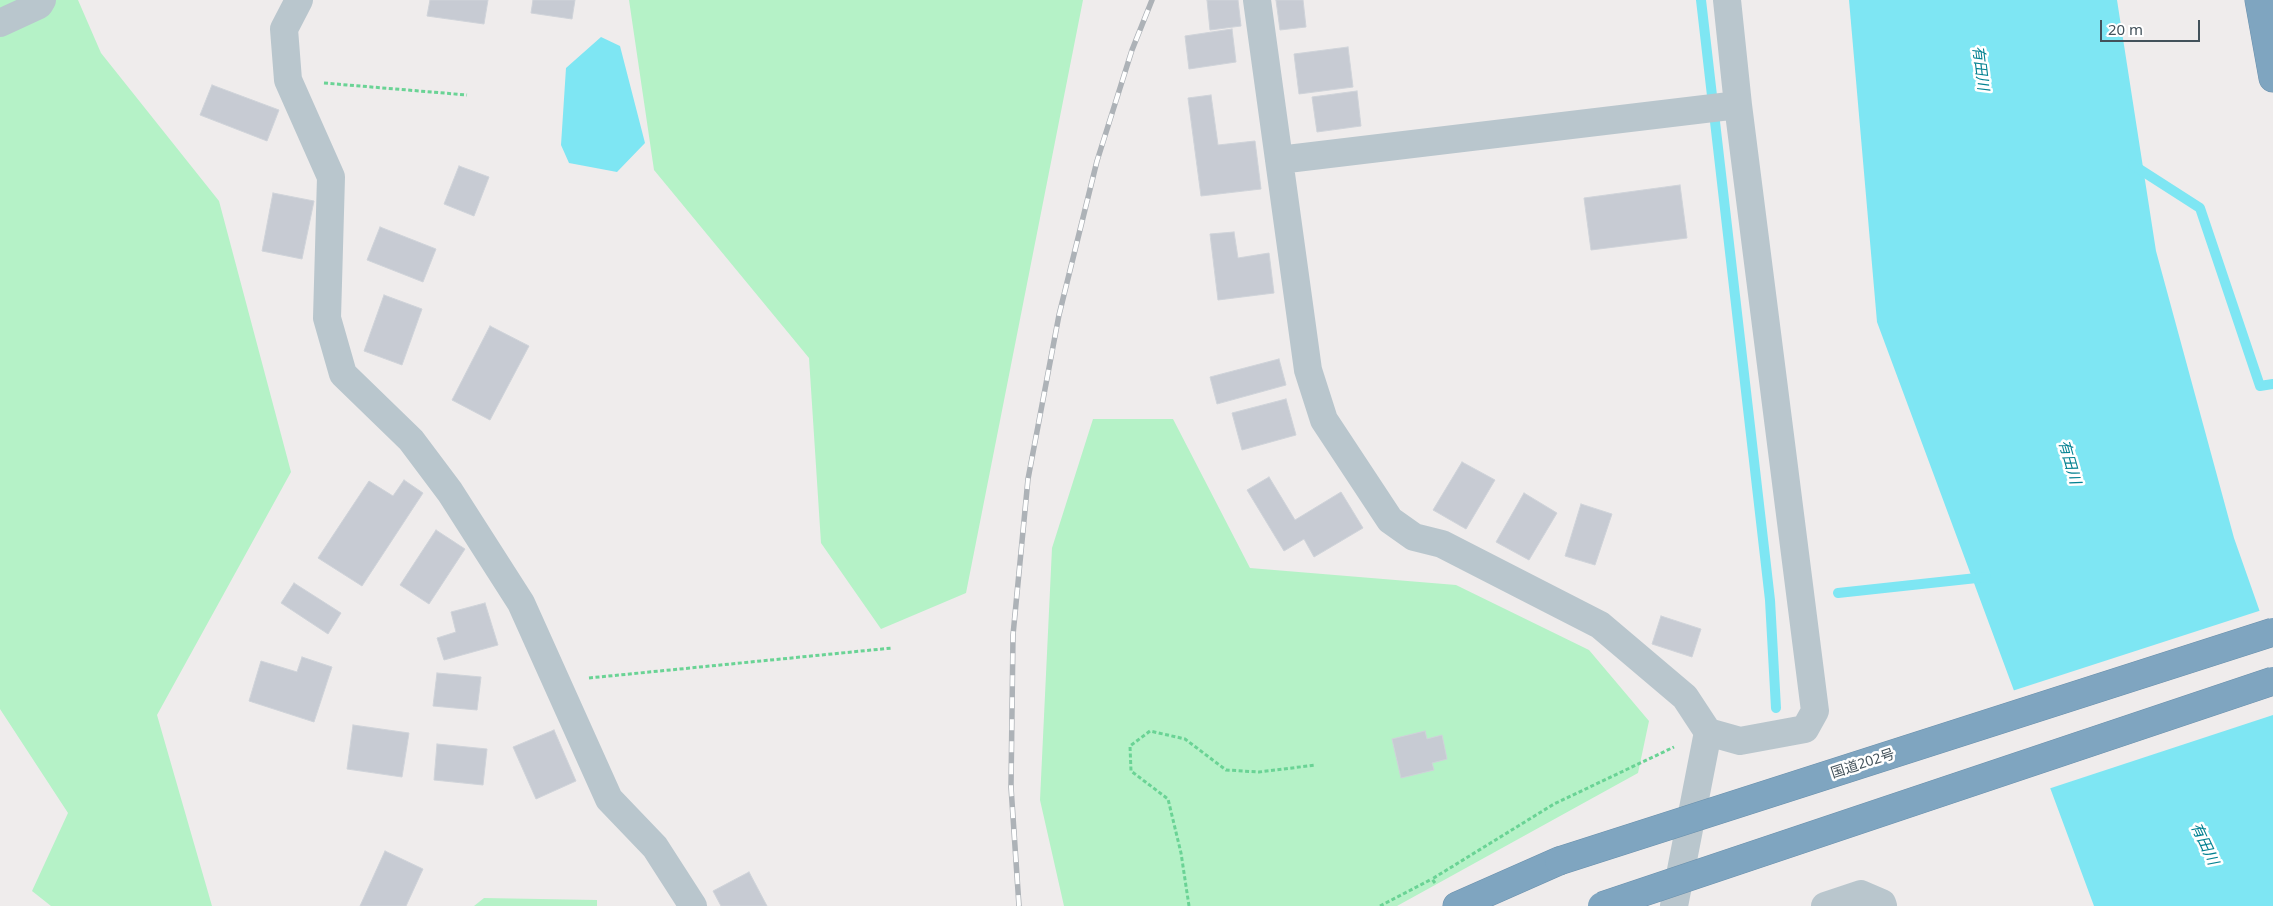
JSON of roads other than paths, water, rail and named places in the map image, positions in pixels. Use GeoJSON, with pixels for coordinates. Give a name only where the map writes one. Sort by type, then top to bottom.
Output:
{"type":"FeatureCollection","features":[{"type":"Feature","properties":{"kind":"highway"},"geometry":{"type":"LineString","coordinates":[[2258,0],[2273,78]]}},
{"type":"Feature","properties":{"kind":"highway","name":"国道202号"},"geometry":{"type":"LineString","coordinates":[[1457,906],[1559,861],[2273,632]]}},
{"type":"Feature","properties":{"kind":"highway"},"geometry":{"type":"LineString","coordinates":[[1602,906],[2273,681]]}},
{"type":"Feature","properties":{"kind":"street"},"geometry":{"type":"LineString","coordinates":[[0,23],[39,5],[42,0]]}},
{"type":"Feature","properties":{"kind":"street"},"geometry":{"type":"LineString","coordinates":[[299,0],[284,29],[288,80],[331,177],[327,318],[343,374],[411,440],[450,492],[521,603],[609,799],[655,847],[693,906]]}},
{"type":"Feature","properties":{"kind":"street"},"geometry":{"type":"LineString","coordinates":[[1257,0],[1308,370],[1324,420],[1390,520],[1414,537],[1442,544],[1600,625],[1685,697],[1708,732],[1740,741],[1805,729],[1815,711],[1738,105],[1727,0]]}},
{"type":"Feature","properties":{"kind":"street"},"geometry":{"type":"LineString","coordinates":[[1279,160],[1738,105]]}},
{"type":"Feature","properties":{"kind":"street"},"geometry":{"type":"LineString","coordinates":[[1674,906],[1708,732]]}},
{"type":"Feature","properties":{"kind":"street"},"geometry":{"type":"LineString","coordinates":[[1825,906],[1862,894],[1882,903],[1883,906]]}},
{"type":"Feature","properties":{"kind":"water","name":"有田川"},"geometry":{"type":"Polygon","coordinates":[[[1849,0],[2117,0],[2156,251],[2234,538],[2273,649],[2273,906],[2094,906],[1877,322],[1849,0]]]}},
{"type":"Feature","properties":{"kind":"water"},"geometry":{"type":"Polygon","coordinates":[[[601,37],[620,46],[645,143],[617,172],[569,163],[561,145],[566,68],[601,37]]]}},
{"type":"Feature","properties":{"kind":"waterway"},"geometry":{"type":"LineString","coordinates":[[1701,0],[1770,600],[1776,708]]}},
{"type":"Feature","properties":{"kind":"waterway"},"geometry":{"type":"LineString","coordinates":[[2133,165],[2200,208],[2260,386],[2273,384]]}},
{"type":"Feature","properties":{"kind":"waterway"},"geometry":{"type":"LineString","coordinates":[[1838,593],[1986,577]]}},
{"type":"Feature","properties":{"kind":"railway"},"geometry":{"type":"LineString","coordinates":[[1019,906],[1011,787],[1013,635],[1028,479],[1059,315],[1097,161],[1132,50],[1152,0]]}}]}
